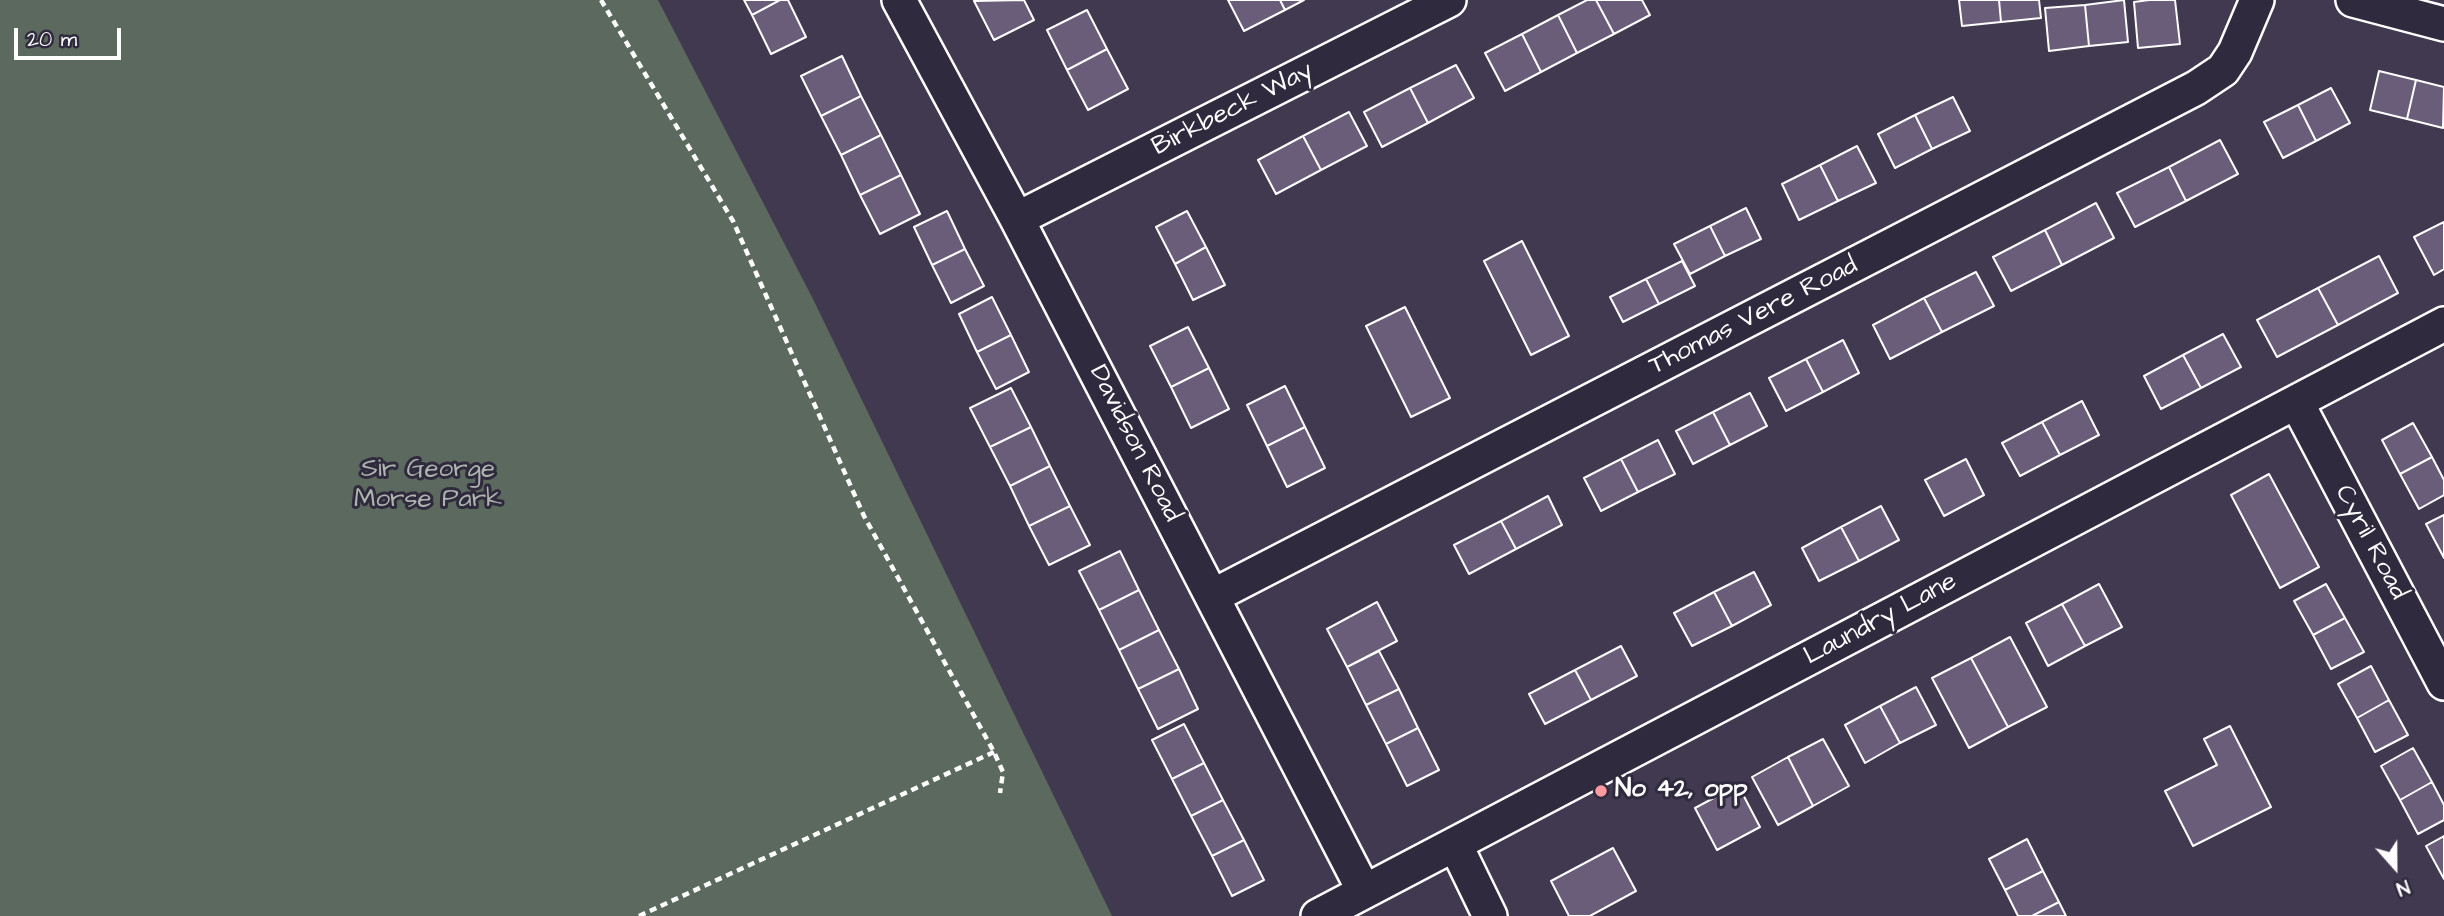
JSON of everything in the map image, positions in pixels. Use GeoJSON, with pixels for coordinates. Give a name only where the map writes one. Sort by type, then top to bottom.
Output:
{"type":"FeatureCollection","features":[{"type":"Feature","properties":{"kind":"street","name":"Davidson Road"},"geometry":{"type":"LineString","coordinates":[[899,0],[1017,219],[1364,891]]}},
{"type":"Feature","properties":{"kind":"street","name":"Birkbeck Way"},"geometry":{"type":"LineString","coordinates":[[1017,219],[1449,0]]}},
{"type":"Feature","properties":{"kind":"street","name":"Thomas Vere Road"},"geometry":{"type":"LineString","coordinates":[[1213,596],[2196,88],[2223,69],[2235,52],[2257,0]]}},
{"type":"Feature","properties":{"kind":"street"},"geometry":{"type":"LineString","coordinates":[[2353,0],[2444,24]]}},
{"type":"Feature","properties":{"kind":"street","name":"Laundry Lane"},"geometry":{"type":"LineString","coordinates":[[1318,916],[2444,324]]}},
{"type":"Feature","properties":{"kind":"street","name":"Cyril Road"},"geometry":{"type":"LineString","coordinates":[[2297,402],[2444,683]]}},
{"type":"Feature","properties":{"kind":"street"},"geometry":{"type":"LineString","coordinates":[[1455,844],[1490,916]]}},
{"type":"Feature","properties":{"kind":"path"},"geometry":{"type":"LineString","coordinates":[[601,0],[733,221],[864,516],[1003,772],[1000,793]]}},
{"type":"Feature","properties":{"kind":"path"},"geometry":{"type":"LineString","coordinates":[[640,916],[993,752]]}},
{"type":"Feature","properties":{"kind":"green space","name":"Sir George Morse Park"},"geometry":{"type":"Polygon","coordinates":[[[0,0],[658,0],[812,297],[1112,916],[0,916],[0,0]]]}},
{"type":"Feature","properties":{"kind":"building"},"geometry":{"type":"Polygon","coordinates":[[[744,0],[780,0],[752,15],[744,0]]]}},
{"type":"Feature","properties":{"kind":"building"},"geometry":{"type":"Polygon","coordinates":[[[780,0],[788,0],[806,37],[771,54],[752,15],[780,0]]]}},
{"type":"Feature","properties":{"kind":"building"},"geometry":{"type":"Polygon","coordinates":[[[1024,0],[1034,20],[994,40],[974,1],[1024,0]]]}},
{"type":"Feature","properties":{"kind":"building"},"geometry":{"type":"Polygon","coordinates":[[[1228,0],[1280,0],[1285,10],[1244,31],[1228,0]]]}},
{"type":"Feature","properties":{"kind":"building"},"geometry":{"type":"Polygon","coordinates":[[[1280,0],[1304,0],[1285,10],[1280,0]]]}},
{"type":"Feature","properties":{"kind":"building"},"geometry":{"type":"Polygon","coordinates":[[[1587,0],[1596,0],[1614,34],[1577,53],[1558,15],[1587,0]]]}},
{"type":"Feature","properties":{"kind":"building"},"geometry":{"type":"Polygon","coordinates":[[[1596,0],[1642,0],[1650,15],[1614,34],[1596,0]]]}},
{"type":"Feature","properties":{"kind":"building"},"geometry":{"type":"Polygon","coordinates":[[[1959,0],[1999,0],[2001,22],[1962,26],[1959,0]]]}},
{"type":"Feature","properties":{"kind":"building"},"geometry":{"type":"Polygon","coordinates":[[[1999,0],[2039,0],[2041,18],[2001,22],[1999,0]]]}},
{"type":"Feature","properties":{"kind":"building"},"geometry":{"type":"Polygon","coordinates":[[[2124,0],[2128,42],[2089,46],[2085,5],[2124,0]]]}},
{"type":"Feature","properties":{"kind":"building"},"geometry":{"type":"Polygon","coordinates":[[[2175,0],[2180,44],[2138,48],[2134,2],[2175,0]]]}},
{"type":"Feature","properties":{"kind":"building"},"geometry":{"type":"Polygon","coordinates":[[[2085,5],[2089,46],[2049,51],[2045,8],[2085,5]]]}},
{"type":"Feature","properties":{"kind":"building"},"geometry":{"type":"Polygon","coordinates":[[[1087,10],[1107,49],[1067,70],[1047,30],[1087,10]]]}},
{"type":"Feature","properties":{"kind":"building"},"geometry":{"type":"Polygon","coordinates":[[[1558,15],[1577,53],[1541,72],[1522,34],[1558,15]]]}},
{"type":"Feature","properties":{"kind":"building"},"geometry":{"type":"Polygon","coordinates":[[[1522,34],[1541,72],[1505,91],[1485,53],[1522,34]]]}},
{"type":"Feature","properties":{"kind":"building"},"geometry":{"type":"Polygon","coordinates":[[[1107,49],[1128,89],[1088,110],[1067,70],[1107,49]]]}},
{"type":"Feature","properties":{"kind":"building"},"geometry":{"type":"Polygon","coordinates":[[[842,56],[861,96],[821,116],[801,76],[842,56]]]}},
{"type":"Feature","properties":{"kind":"building"},"geometry":{"type":"Polygon","coordinates":[[[1456,65],[1474,98],[1428,123],[1410,88],[1456,65]]]}},
{"type":"Feature","properties":{"kind":"building"},"geometry":{"type":"Polygon","coordinates":[[[2379,71],[2416,80],[2407,119],[2370,110],[2379,71]]]}},
{"type":"Feature","properties":{"kind":"building"},"geometry":{"type":"Polygon","coordinates":[[[2416,80],[2444,87],[2443,128],[2407,119],[2416,80]]]}},
{"type":"Feature","properties":{"kind":"building"},"geometry":{"type":"Polygon","coordinates":[[[1410,88],[1428,123],[1382,147],[1364,112],[1410,88]]]}},
{"type":"Feature","properties":{"kind":"building"},"geometry":{"type":"Polygon","coordinates":[[[2331,88],[2350,123],[2316,141],[2298,105],[2331,88]]]}},
{"type":"Feature","properties":{"kind":"building"},"geometry":{"type":"Polygon","coordinates":[[[861,96],[881,135],[841,155],[821,116],[861,96]]]}},
{"type":"Feature","properties":{"kind":"building"},"geometry":{"type":"Polygon","coordinates":[[[1953,97],[1970,131],[1932,149],[1915,115],[1953,97]]]}},
{"type":"Feature","properties":{"kind":"building"},"geometry":{"type":"Polygon","coordinates":[[[2298,105],[2316,141],[2283,158],[2264,122],[2298,105]]]}},
{"type":"Feature","properties":{"kind":"building"},"geometry":{"type":"Polygon","coordinates":[[[1349,112],[1367,146],[1321,170],[1303,136],[1349,112]]]}},
{"type":"Feature","properties":{"kind":"building"},"geometry":{"type":"Polygon","coordinates":[[[1915,115],[1932,149],[1895,168],[1878,134],[1915,115]]]}},
{"type":"Feature","properties":{"kind":"building"},"geometry":{"type":"Polygon","coordinates":[[[881,135],[901,175],[860,195],[841,155],[881,135]]]}},
{"type":"Feature","properties":{"kind":"building"},"geometry":{"type":"Polygon","coordinates":[[[1303,136],[1321,170],[1276,194],[1258,160],[1303,136]]]}},
{"type":"Feature","properties":{"kind":"building"},"geometry":{"type":"Polygon","coordinates":[[[2220,140],[2238,174],[2186,201],[2169,167],[2220,140]]]}},
{"type":"Feature","properties":{"kind":"building"},"geometry":{"type":"Polygon","coordinates":[[[1857,146],[1876,183],[1838,201],[1820,165],[1857,146]]]}},
{"type":"Feature","properties":{"kind":"building"},"geometry":{"type":"Polygon","coordinates":[[[1820,165],[1838,201],[1799,220],[1782,184],[1820,165]]]}},
{"type":"Feature","properties":{"kind":"building"},"geometry":{"type":"Polygon","coordinates":[[[2169,167],[2186,201],[2135,227],[2117,193],[2169,167]]]}},
{"type":"Feature","properties":{"kind":"building"},"geometry":{"type":"Polygon","coordinates":[[[901,175],[920,214],[880,234],[860,195],[901,175]]]}},
{"type":"Feature","properties":{"kind":"building"},"geometry":{"type":"Polygon","coordinates":[[[2096,203],[2114,238],[2062,265],[2045,230],[2096,203]]]}},
{"type":"Feature","properties":{"kind":"building"},"geometry":{"type":"Polygon","coordinates":[[[1746,208],[1761,239],[1725,256],[1710,226],[1746,208]]]}},
{"type":"Feature","properties":{"kind":"building"},"geometry":{"type":"Polygon","coordinates":[[[947,211],[965,249],[932,265],[914,227],[947,211]]]}},
{"type":"Feature","properties":{"kind":"building"},"geometry":{"type":"Polygon","coordinates":[[[1187,211],[1206,247],[1175,264],[1156,227],[1187,211]]]}},
{"type":"Feature","properties":{"kind":"building"},"geometry":{"type":"Polygon","coordinates":[[[2444,222],[2444,269],[2434,275],[2414,237],[2444,222]]]}},
{"type":"Feature","properties":{"kind":"building"},"geometry":{"type":"Polygon","coordinates":[[[1710,226],[1725,256],[1690,274],[1674,244],[1710,226]]]}},
{"type":"Feature","properties":{"kind":"building"},"geometry":{"type":"Polygon","coordinates":[[[2045,230],[2062,265],[2011,291],[1993,257],[2045,230]]]}},
{"type":"Feature","properties":{"kind":"building"},"geometry":{"type":"Polygon","coordinates":[[[1522,241],[1569,336],[1531,355],[1484,261],[1522,241]]]}},
{"type":"Feature","properties":{"kind":"building"},"geometry":{"type":"Polygon","coordinates":[[[1206,247],[1225,285],[1193,300],[1175,264],[1206,247]]]}},
{"type":"Feature","properties":{"kind":"building"},"geometry":{"type":"Polygon","coordinates":[[[965,249],[984,286],[951,303],[932,265],[965,249]]]}},
{"type":"Feature","properties":{"kind":"building"},"geometry":{"type":"Polygon","coordinates":[[[2379,256],[2398,293],[2338,325],[2318,288],[2379,256]]]}},
{"type":"Feature","properties":{"kind":"building"},"geometry":{"type":"Polygon","coordinates":[[[1682,261],[1695,286],[1659,304],[1646,279],[1682,261]]]}},
{"type":"Feature","properties":{"kind":"building"},"geometry":{"type":"Polygon","coordinates":[[[1976,272],[1994,306],[1942,332],[1924,298],[1976,272]]]}},
{"type":"Feature","properties":{"kind":"building"},"geometry":{"type":"Polygon","coordinates":[[[1646,279],[1659,304],[1623,322],[1610,297],[1646,279]]]}},
{"type":"Feature","properties":{"kind":"building"},"geometry":{"type":"Polygon","coordinates":[[[2318,288],[2338,325],[2277,357],[2257,320],[2318,288]]]}},
{"type":"Feature","properties":{"kind":"building"},"geometry":{"type":"Polygon","coordinates":[[[992,297],[1011,335],[977,352],[959,314],[992,297]]]}},
{"type":"Feature","properties":{"kind":"building"},"geometry":{"type":"Polygon","coordinates":[[[1924,298],[1942,332],[1890,359],[1873,325],[1924,298]]]}},
{"type":"Feature","properties":{"kind":"building"},"geometry":{"type":"Polygon","coordinates":[[[1405,307],[1450,398],[1411,417],[1366,326],[1405,307]]]}},
{"type":"Feature","properties":{"kind":"building"},"geometry":{"type":"Polygon","coordinates":[[[1188,327],[1209,368],[1171,387],[1150,346],[1188,327]]]}},
{"type":"Feature","properties":{"kind":"building"},"geometry":{"type":"Polygon","coordinates":[[[2223,334],[2241,367],[2201,388],[2183,355],[2223,334]]]}},
{"type":"Feature","properties":{"kind":"building"},"geometry":{"type":"Polygon","coordinates":[[[1011,335],[1029,372],[996,389],[977,352],[1011,335]]]}},
{"type":"Feature","properties":{"kind":"building"},"geometry":{"type":"Polygon","coordinates":[[[1843,340],[1859,373],[1823,392],[1806,359],[1843,340]]]}},
{"type":"Feature","properties":{"kind":"building"},"geometry":{"type":"Polygon","coordinates":[[[2183,355],[2201,388],[2161,409],[2144,376],[2183,355]]]}},
{"type":"Feature","properties":{"kind":"building"},"geometry":{"type":"Polygon","coordinates":[[[1806,359],[1823,392],[1786,411],[1769,378],[1806,359]]]}},
{"type":"Feature","properties":{"kind":"building"},"geometry":{"type":"Polygon","coordinates":[[[1209,368],[1229,409],[1191,428],[1171,387],[1209,368]]]}},
{"type":"Feature","properties":{"kind":"building"},"geometry":{"type":"Polygon","coordinates":[[[1285,386],[1305,427],[1267,446],[1247,405],[1285,386]]]}},
{"type":"Feature","properties":{"kind":"building"},"geometry":{"type":"Polygon","coordinates":[[[1011,388],[1031,427],[990,447],[970,408],[1011,388]]]}},
{"type":"Feature","properties":{"kind":"building"},"geometry":{"type":"Polygon","coordinates":[[[1750,393],[1767,426],[1730,445],[1713,412],[1750,393]]]}},
{"type":"Feature","properties":{"kind":"building"},"geometry":{"type":"Polygon","coordinates":[[[2082,401],[2099,435],[2060,455],[2042,422],[2082,401]]]}},
{"type":"Feature","properties":{"kind":"building"},"geometry":{"type":"Polygon","coordinates":[[[1713,412],[1730,445],[1693,464],[1676,431],[1713,412]]]}},
{"type":"Feature","properties":{"kind":"building"},"geometry":{"type":"Polygon","coordinates":[[[2042,422],[2060,455],[2020,476],[2002,443],[2042,422]]]}},
{"type":"Feature","properties":{"kind":"building"},"geometry":{"type":"Polygon","coordinates":[[[2413,423],[2432,457],[2400,474],[2382,440],[2413,423]]]}},
{"type":"Feature","properties":{"kind":"building"},"geometry":{"type":"Polygon","coordinates":[[[1031,427],[1050,466],[1010,486],[990,447],[1031,427]]]}},
{"type":"Feature","properties":{"kind":"building"},"geometry":{"type":"Polygon","coordinates":[[[1305,427],[1325,468],[1287,487],[1267,446],[1305,427]]]}},
{"type":"Feature","properties":{"kind":"building"},"geometry":{"type":"Polygon","coordinates":[[[1658,440],[1675,474],[1638,492],[1621,459],[1658,440]]]}},
{"type":"Feature","properties":{"kind":"building"},"geometry":{"type":"Polygon","coordinates":[[[2432,457],[2444,480],[2444,495],[2419,509],[2400,474],[2432,457]]]}},
{"type":"Feature","properties":{"kind":"building"},"geometry":{"type":"Polygon","coordinates":[[[1621,459],[1638,492],[1601,511],[1584,478],[1621,459]]]}},
{"type":"Feature","properties":{"kind":"building"},"geometry":{"type":"Polygon","coordinates":[[[1966,459],[1984,495],[1944,516],[1925,480],[1966,459]]]}},
{"type":"Feature","properties":{"kind":"building"},"geometry":{"type":"Polygon","coordinates":[[[1050,466],[1070,506],[1029,526],[1010,486],[1050,466]]]}},
{"type":"Feature","properties":{"kind":"building"},"geometry":{"type":"Polygon","coordinates":[[[2269,474],[2319,567],[2280,588],[2231,495],[2269,474]]]}},
{"type":"Feature","properties":{"kind":"building"},"geometry":{"type":"Polygon","coordinates":[[[1548,496],[1562,525],[1516,549],[1501,521],[1548,496]]]}},
{"type":"Feature","properties":{"kind":"building"},"geometry":{"type":"Polygon","coordinates":[[[1070,506],[1090,545],[1049,565],[1029,526],[1070,506]]]}},
{"type":"Feature","properties":{"kind":"building"},"geometry":{"type":"Polygon","coordinates":[[[1881,506],[1899,540],[1859,561],[1841,527],[1881,506]]]}},
{"type":"Feature","properties":{"kind":"building"},"geometry":{"type":"Polygon","coordinates":[[[2444,515],[2444,558],[2426,524],[2444,515]]]}},
{"type":"Feature","properties":{"kind":"building"},"geometry":{"type":"Polygon","coordinates":[[[1501,521],[1516,549],[1469,574],[1454,545],[1501,521]]]}},
{"type":"Feature","properties":{"kind":"building"},"geometry":{"type":"Polygon","coordinates":[[[1841,527],[1859,561],[1819,581],[1802,548],[1841,527]]]}},
{"type":"Feature","properties":{"kind":"building"},"geometry":{"type":"Polygon","coordinates":[[[1120,551],[1139,590],[1099,610],[1079,571],[1120,551]]]}},
{"type":"Feature","properties":{"kind":"building"},"geometry":{"type":"Polygon","coordinates":[[[1754,572],[1771,605],[1732,626],[1714,592],[1754,572]]]}},
{"type":"Feature","properties":{"kind":"building"},"geometry":{"type":"Polygon","coordinates":[[[2099,584],[2122,627],[2085,646],[2062,604],[2099,584]]]}},
{"type":"Feature","properties":{"kind":"building"},"geometry":{"type":"Polygon","coordinates":[[[2326,584],[2345,618],[2313,635],[2294,601],[2326,584]]]}},
{"type":"Feature","properties":{"kind":"building"},"geometry":{"type":"Polygon","coordinates":[[[1139,590],[1159,630],[1119,650],[1099,610],[1139,590]]]}},
{"type":"Feature","properties":{"kind":"building"},"geometry":{"type":"Polygon","coordinates":[[[1714,592],[1732,626],[1692,646],[1674,613],[1714,592]]]}},
{"type":"Feature","properties":{"kind":"building"},"geometry":{"type":"Polygon","coordinates":[[[1377,602],[1397,641],[1347,667],[1327,629],[1377,602]]]}},
{"type":"Feature","properties":{"kind":"building"},"geometry":{"type":"Polygon","coordinates":[[[2062,604],[2085,646],[2048,666],[2026,623],[2062,604]]]}},
{"type":"Feature","properties":{"kind":"building"},"geometry":{"type":"Polygon","coordinates":[[[2345,618],[2364,652],[2331,669],[2313,635],[2345,618]]]}},
{"type":"Feature","properties":{"kind":"building"},"geometry":{"type":"Polygon","coordinates":[[[1159,630],[1179,669],[1138,689],[1119,650],[1159,630]]]}},
{"type":"Feature","properties":{"kind":"building"},"geometry":{"type":"Polygon","coordinates":[[[2010,637],[2047,707],[2008,727],[1971,658],[2010,637]]]}},
{"type":"Feature","properties":{"kind":"building"},"geometry":{"type":"Polygon","coordinates":[[[1621,646],[1637,676],[1591,700],[1575,670],[1621,646]]]}},
{"type":"Feature","properties":{"kind":"building"},"geometry":{"type":"Polygon","coordinates":[[[1379,651],[1399,689],[1366,705],[1347,667],[1379,651]]]}},
{"type":"Feature","properties":{"kind":"building"},"geometry":{"type":"Polygon","coordinates":[[[1971,658],[2008,727],[1969,748],[1932,678],[1971,658]]]}},
{"type":"Feature","properties":{"kind":"building"},"geometry":{"type":"Polygon","coordinates":[[[2371,666],[2389,700],[2357,718],[2338,684],[2371,666]]]}},
{"type":"Feature","properties":{"kind":"building"},"geometry":{"type":"Polygon","coordinates":[[[1179,669],[1198,709],[1158,729],[1138,689],[1179,669]]]}},
{"type":"Feature","properties":{"kind":"building"},"geometry":{"type":"Polygon","coordinates":[[[1575,670],[1591,700],[1545,724],[1529,694],[1575,670]]]}},
{"type":"Feature","properties":{"kind":"building"},"geometry":{"type":"Polygon","coordinates":[[[1916,687],[1936,725],[1900,743],[1880,706],[1916,687]]]}},
{"type":"Feature","properties":{"kind":"building"},"geometry":{"type":"Polygon","coordinates":[[[1399,689],[1418,728],[1386,744],[1366,705],[1399,689]]]}},
{"type":"Feature","properties":{"kind":"building"},"geometry":{"type":"Polygon","coordinates":[[[2389,700],[2408,735],[2375,752],[2357,718],[2389,700]]]}},
{"type":"Feature","properties":{"kind":"building"},"geometry":{"type":"Polygon","coordinates":[[[1880,706],[1900,743],[1865,763],[1845,725],[1880,706]]]}},
{"type":"Feature","properties":{"kind":"building"},"geometry":{"type":"Polygon","coordinates":[[[1184,724],[1204,763],[1172,779],[1152,740],[1184,724]]]}},
{"type":"Feature","properties":{"kind":"building"},"geometry":{"type":"Polygon","coordinates":[[[2230,726],[2271,807],[2193,846],[2165,791],[2217,765],[2204,739],[2230,726]]]}},
{"type":"Feature","properties":{"kind":"building"},"geometry":{"type":"Polygon","coordinates":[[[1418,728],[1439,770],[1407,786],[1386,744],[1418,728]]]}},
{"type":"Feature","properties":{"kind":"building"},"geometry":{"type":"Polygon","coordinates":[[[1823,739],[1849,786],[1813,806],[1788,757],[1823,739]]]}},
{"type":"Feature","properties":{"kind":"building"},"geometry":{"type":"Polygon","coordinates":[[[2413,748],[2432,782],[2400,800],[2381,766],[2413,748]]]}},
{"type":"Feature","properties":{"kind":"building"},"geometry":{"type":"Polygon","coordinates":[[[1788,757],[1813,806],[1778,825],[1752,777],[1788,757]]]}},
{"type":"Feature","properties":{"kind":"building"},"geometry":{"type":"Polygon","coordinates":[[[1204,763],[1223,800],[1191,816],[1172,779],[1204,763]]]}},
{"type":"Feature","properties":{"kind":"building"},"geometry":{"type":"Polygon","coordinates":[[[2432,782],[2444,805],[2444,820],[2418,834],[2400,800],[2432,782]]]}},
{"type":"Feature","properties":{"kind":"building"},"geometry":{"type":"Polygon","coordinates":[[[1738,785],[1760,827],[1717,850],[1695,808],[1738,785]]]}},
{"type":"Feature","properties":{"kind":"building"},"geometry":{"type":"Polygon","coordinates":[[[1223,800],[1244,840],[1212,856],[1191,816],[1223,800]]]}},
{"type":"Feature","properties":{"kind":"building"},"geometry":{"type":"Polygon","coordinates":[[[2444,836],[2444,879],[2426,846],[2444,836]]]}},
{"type":"Feature","properties":{"kind":"building"},"geometry":{"type":"Polygon","coordinates":[[[2027,839],[2043,871],[2005,890],[1989,859],[2027,839]]]}},
{"type":"Feature","properties":{"kind":"building"},"geometry":{"type":"Polygon","coordinates":[[[1244,840],[1264,880],[1232,896],[1212,856],[1244,840]]]}},
{"type":"Feature","properties":{"kind":"building"},"geometry":{"type":"Polygon","coordinates":[[[1613,848],[1636,891],[1590,916],[1569,916],[1551,881],[1613,848]]]}},
{"type":"Feature","properties":{"kind":"building"},"geometry":{"type":"Polygon","coordinates":[[[2043,871],[2059,902],[2032,916],[2018,916],[2005,890],[2043,871]]]}},
{"type":"Feature","properties":{"kind":"building"},"geometry":{"type":"Polygon","coordinates":[[[2059,902],[2066,916],[2032,916],[2059,902]]]}},
{"type":"Feature","properties":{"kind":"place","name":"No 42, opp"},"geometry":{"type":"Point","coordinates":[1601,791]}}]}
